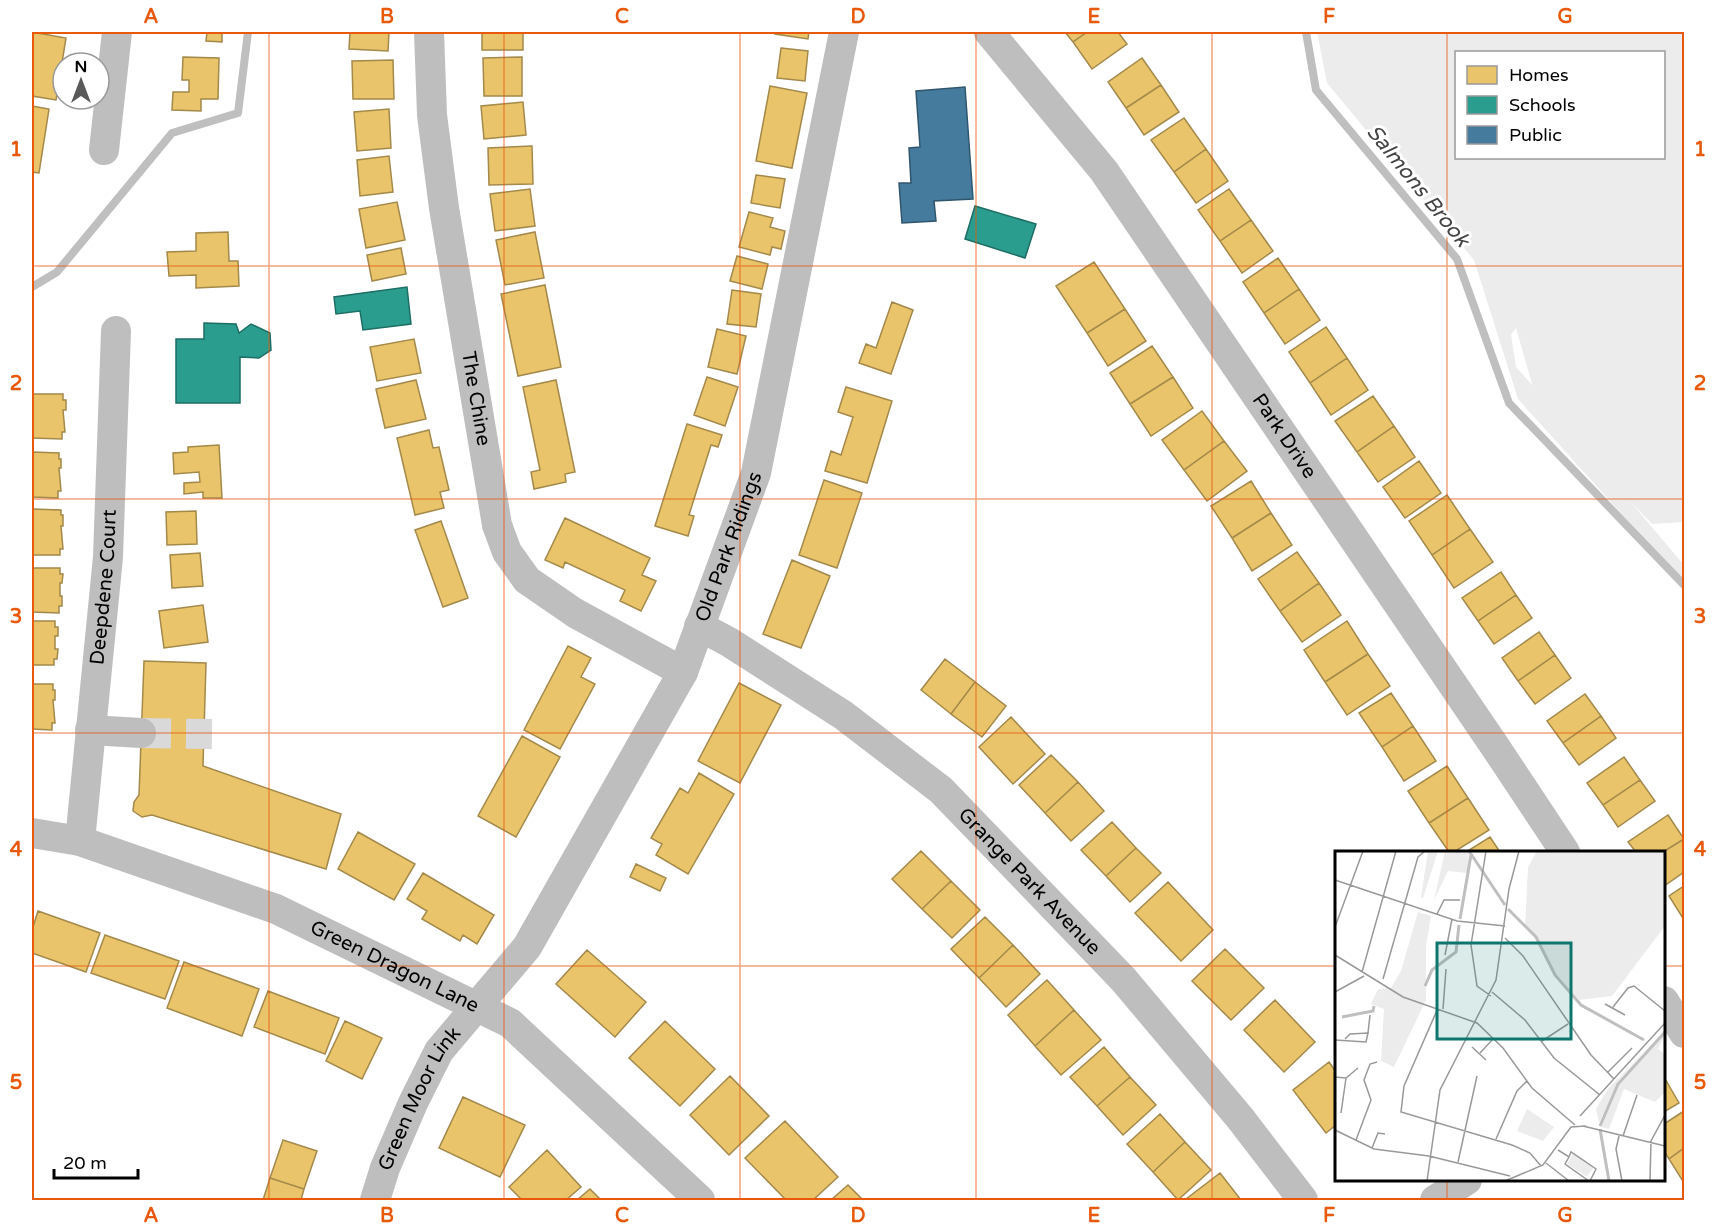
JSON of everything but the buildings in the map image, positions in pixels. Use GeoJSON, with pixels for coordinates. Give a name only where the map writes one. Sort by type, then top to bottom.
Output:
{"type":"FeatureCollection","features":[{"type":"Feature","properties":{"kind":"street"},"geometry":{"type":"LineString","coordinates":[[104,150],[117,32]]}},
{"type":"Feature","properties":{"kind":"street","name":"The Chine"},"geometry":{"type":"LineString","coordinates":[[429,32],[432,115],[444,208],[497,525],[507,552],[527,580],[565,606],[683,672]]}},
{"type":"Feature","properties":{"kind":"street","name":"Old Park Ridings"},"geometry":{"type":"LineString","coordinates":[[477,1006],[527,947],[683,672],[756,473],[844,32]]}},
{"type":"Feature","properties":{"kind":"street","name":"Park Drive"},"geometry":{"type":"LineString","coordinates":[[990,32],[1104,171],[1564,851]]}},
{"type":"Feature","properties":{"kind":"street","name":"Deepdene Court"},"geometry":{"type":"LineString","coordinates":[[80,841],[108,557],[116,331]]}},
{"type":"Feature","properties":{"kind":"street","name":"Grange Park Avenue"},"geometry":{"type":"LineString","coordinates":[[699,626],[729,642],[843,715],[941,790],[1123,979],[1240,1118],[1303,1200]]}},
{"type":"Feature","properties":{"kind":"street"},"geometry":{"type":"LineString","coordinates":[[90,730],[141,732]]}},
{"type":"Feature","properties":{"kind":"street","name":"Green Dragon Lane"},"geometry":{"type":"LineString","coordinates":[[32,833],[80,841],[276,909],[510,1023],[700,1200]]}},
{"type":"Feature","properties":{"kind":"street"},"geometry":{"type":"LineString","coordinates":[[1665,1003],[1684,1034],[1665,1048]]}},
{"type":"Feature","properties":{"kind":"street","name":"Green Moor Link"},"geometry":{"type":"LineString","coordinates":[[375,1200],[385,1168],[412,1103],[439,1051],[477,1006]]}},
{"type":"Feature","properties":{"kind":"street"},"geometry":{"type":"LineString","coordinates":[[1435,1200],[1464,1181]]}},
{"type":"Feature","properties":{"kind":"shaded area"},"geometry":{"type":"Polygon","coordinates":[[[1317,32],[1684,32],[1684,522],[1652,524],[1629,500],[1684,565],[1684,583],[1518,399],[1474,260],[1327,83],[1317,32]],[[1516,328],[1511,335],[1516,367],[1532,384],[1516,328]]]}},
{"type":"Feature","properties":{"kind":"waterway"},"geometry":{"type":"LineString","coordinates":[[32,287],[57,272],[172,133],[238,113],[248,32]]}},
{"type":"Feature","properties":{"kind":"waterway","name":"Salmons Brook"},"geometry":{"type":"LineString","coordinates":[[1306,32],[1316,90],[1457,259],[1509,403],[1684,585]]}},
{"type":"Feature","properties":{"kind":"tunnel"},"geometry":{"type":"LineString","coordinates":[[141,733],[212,734]]}}]}
